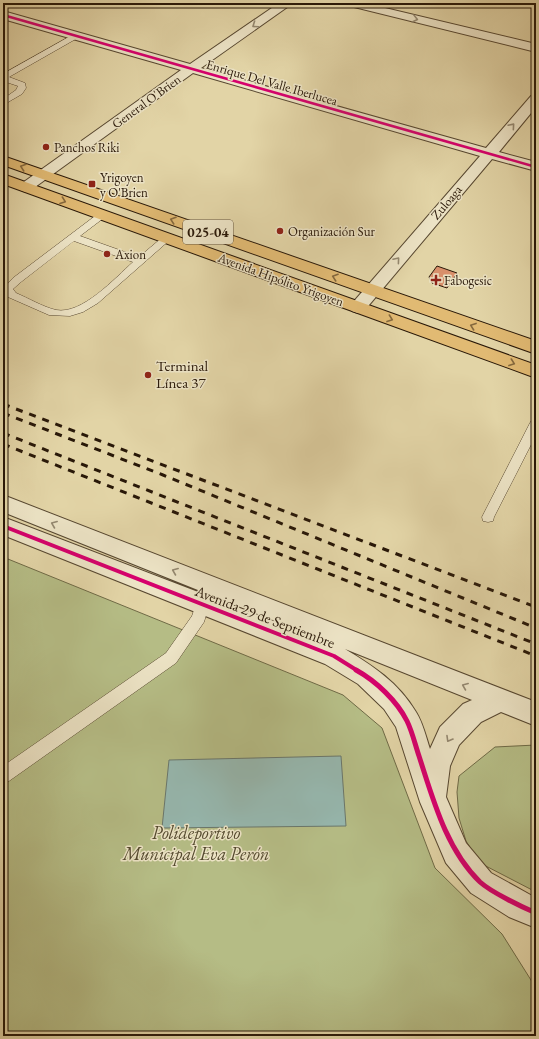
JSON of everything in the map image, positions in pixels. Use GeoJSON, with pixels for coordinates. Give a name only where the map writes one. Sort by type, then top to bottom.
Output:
{"type":"FeatureCollection","features":[{"type":"Feature","properties":{"kind":"main road","name":"Avenida Hipólito Yrigoyen"},"geometry":{"type":"LineString","coordinates":[[3,160],[536,348]]}},
{"type":"Feature","properties":{"kind":"main road","name":"Avenida Hipólito Yrigoyen"},"geometry":{"type":"LineString","coordinates":[[3,179],[536,372]]}},
{"type":"Feature","properties":{"kind":"street","name":"General O'Brien"},"geometry":{"type":"LineString","coordinates":[[26,187],[191,69],[288,3]]}},
{"type":"Feature","properties":{"kind":"street"},"geometry":{"type":"LineString","coordinates":[[350,3],[536,48]]}},
{"type":"Feature","properties":{"kind":"street","name":"Enrique Del Valle Iberlucea"},"geometry":{"type":"LineString","coordinates":[[3,15],[536,167]]}},
{"type":"Feature","properties":{"kind":"street","name":"Zuloaga"},"geometry":{"type":"LineString","coordinates":[[358,307],[488,153],[536,99]]}},
{"type":"Feature","properties":{"kind":"street","name":"Avenida 29 de Septiembre"},"geometry":{"type":"LineString","coordinates":[[3,504],[536,714]]}},
{"type":"Feature","properties":{"kind":"street","name":"Avenida 29 de Septiembre"},"geometry":{"type":"LineString","coordinates":[[3,526],[334,656],[367,676],[393,701],[407,721],[434,802],[456,852],[481,883],[520,906],[536,913]]}},
{"type":"Feature","properties":{"kind":"street"},"geometry":{"type":"LineString","coordinates":[[434,802],[436,766],[449,736],[472,713],[502,700]]}},
{"type":"Feature","properties":{"kind":"lane"},"geometry":{"type":"LineString","coordinates":[[3,103],[19,92],[22,88],[22,85],[4,79],[6,76],[77,36]]}},
{"type":"Feature","properties":{"kind":"lane"},"geometry":{"type":"LineString","coordinates":[[102,215],[17,280],[8,289],[12,295],[53,313],[66,314],[80,310],[94,301],[168,238]]}},
{"type":"Feature","properties":{"kind":"lane"},"geometry":{"type":"LineString","coordinates":[[73,237],[140,261]]}},
{"type":"Feature","properties":{"kind":"lane"},"geometry":{"type":"LineString","coordinates":[[488,517],[536,423]]}},
{"type":"Feature","properties":{"kind":"lane"},"geometry":{"type":"LineString","coordinates":[[3,775],[171,658],[199,618],[202,605]]}},
{"type":"Feature","properties":{"kind":"green space","name":"Polideportivo Municipal Eva Perón"},"geometry":{"type":"Polygon","coordinates":[[[3,557],[343,695],[382,728],[435,868],[502,934],[536,988],[536,1036],[3,1036],[3,557]]]}},
{"type":"Feature","properties":{"kind":"green space"},"geometry":{"type":"Polygon","coordinates":[[[536,745],[536,892],[480,863],[466,841],[459,818],[457,792],[459,776],[495,747],[536,745]]]}},
{"type":"Feature","properties":{"kind":"water"},"geometry":{"type":"Polygon","coordinates":[[[341,756],[346,826],[162,828],[169,760],[341,756]]]}},
{"type":"Feature","properties":{"kind":"building"},"geometry":{"type":"Polygon","coordinates":[[[437,266],[457,273],[447,288],[432,283],[429,277],[437,266]]]}},
{"type":"Feature","properties":{"kind":"railway"},"geometry":{"type":"LineString","coordinates":[[3,404],[536,607]]}},
{"type":"Feature","properties":{"kind":"railway"},"geometry":{"type":"LineString","coordinates":[[3,413],[163,475],[536,628]]}},
{"type":"Feature","properties":{"kind":"railway"},"geometry":{"type":"LineString","coordinates":[[3,433],[536,644]]}},
{"type":"Feature","properties":{"kind":"railway"},"geometry":{"type":"LineString","coordinates":[[3,444],[536,656]]}},
{"type":"Feature","properties":{"kind":"cycle path"},"geometry":{"type":"LineString","coordinates":[[3,15],[536,167]]}},
{"type":"Feature","properties":{"kind":"cycle path"},"geometry":{"type":"LineString","coordinates":[[3,526],[334,656],[367,676],[393,701],[407,721],[434,802],[456,853],[481,883],[520,906],[536,913]]}},
{"type":"Feature","properties":{"kind":"place","name":"Panchos Riki"},"geometry":{"type":"Point","coordinates":[46,147]}},
{"type":"Feature","properties":{"kind":"place","name":"Yrigoyen y O'Brien"},"geometry":{"type":"Point","coordinates":[92,184]}},
{"type":"Feature","properties":{"kind":"place","name":"Organización Sur"},"geometry":{"type":"Point","coordinates":[280,231]}},
{"type":"Feature","properties":{"kind":"place","name":"Axion"},"geometry":{"type":"Point","coordinates":[107,254]}},
{"type":"Feature","properties":{"kind":"place","name":"Fabogesic"},"geometry":{"type":"Point","coordinates":[436,280]}},
{"type":"Feature","properties":{"kind":"place","name":"Terminal Línea 37"},"geometry":{"type":"Point","coordinates":[148,375]}}]}
